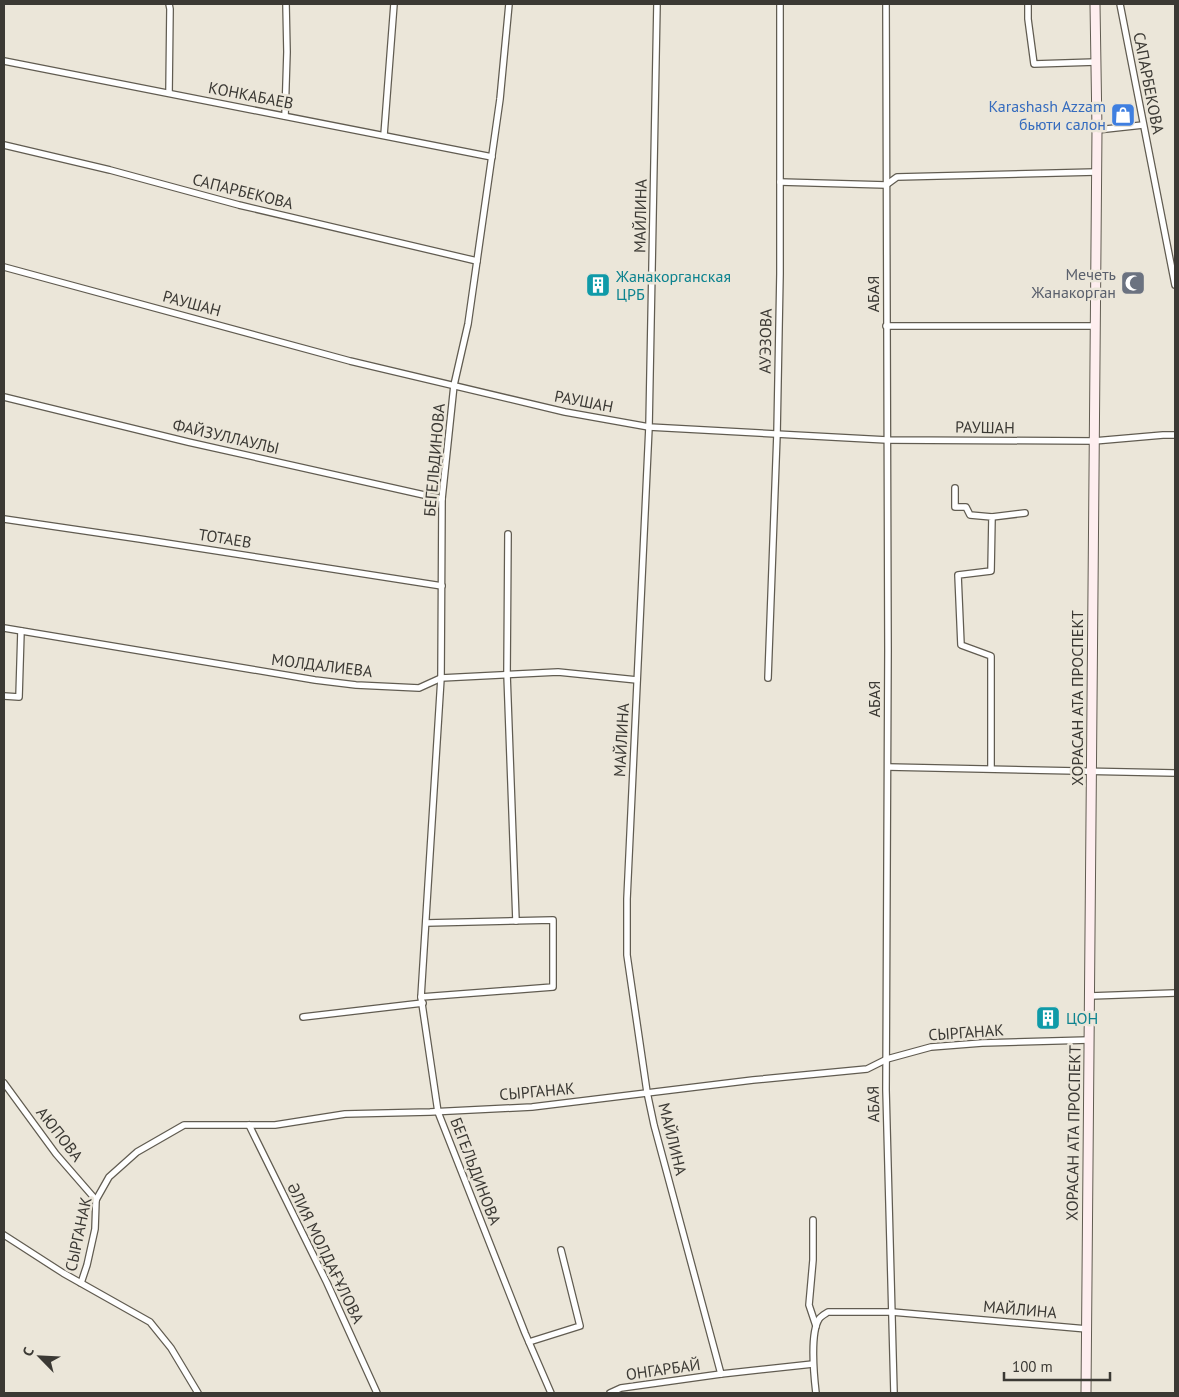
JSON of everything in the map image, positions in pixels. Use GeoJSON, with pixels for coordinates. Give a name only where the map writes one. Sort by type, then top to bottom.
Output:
{"type":"FeatureCollection","features":[{"type":"Feature","properties":{"kind":"main road","name":"ХОРАСАН АТА ПРОСПЕКТ"},"geometry":{"type":"LineString","coordinates":[[1086,1393],[1097,130],[1096,4]]}},
{"type":"Feature","properties":{"kind":"street"},"geometry":{"type":"LineString","coordinates":[[168,93],[169,4]]}},
{"type":"Feature","properties":{"kind":"street"},"geometry":{"type":"LineString","coordinates":[[285,116],[286,4]]}},
{"type":"Feature","properties":{"kind":"street"},"geometry":{"type":"LineString","coordinates":[[384,136],[394,4]]}},
{"type":"Feature","properties":{"kind":"street","name":"БЕГЕЛЬДИНОВА"},"geometry":{"type":"LineString","coordinates":[[509,4],[500,99],[468,324],[454,386],[442,499],[441,678],[422,1000],[438,1112],[551,1393]]}},
{"type":"Feature","properties":{"kind":"street","name":"МАЙЛИНА"},"geometry":{"type":"LineString","coordinates":[[657,4],[649,427],[627,899],[628,955],[647,1092],[721,1374]]}},
{"type":"Feature","properties":{"kind":"street","name":"АУЭЗОВА"},"geometry":{"type":"LineString","coordinates":[[768,678],[777,434],[780,274],[780,4]]}},
{"type":"Feature","properties":{"kind":"street","name":"АБАЯ"},"geometry":{"type":"LineString","coordinates":[[886,4],[888,767],[886,1059],[894,1393]]}},
{"type":"Feature","properties":{"kind":"street"},"geometry":{"type":"LineString","coordinates":[[1028,4],[1034,64],[1096,62]]}},
{"type":"Feature","properties":{"kind":"street","name":"САПАРБЕКОВА"},"geometry":{"type":"LineString","coordinates":[[1120,4],[1175,285]]}},
{"type":"Feature","properties":{"kind":"street","name":"КОНКАБАЕВ"},"geometry":{"type":"LineString","coordinates":[[4,61],[492,157]]}},
{"type":"Feature","properties":{"kind":"street"},"geometry":{"type":"LineString","coordinates":[[1097,130],[1143,125]]}},
{"type":"Feature","properties":{"kind":"street","name":"САПАРБЕКОВА"},"geometry":{"type":"LineString","coordinates":[[4,145],[110,170],[240,206],[477,261]]}},
{"type":"Feature","properties":{"kind":"street"},"geometry":{"type":"LineString","coordinates":[[780,182],[886,186],[898,177],[1096,172]]}},
{"type":"Feature","properties":{"kind":"street","name":"РАУШАН"},"geometry":{"type":"LineString","coordinates":[[4,267],[350,361],[565,412],[649,427],[887,440],[1094,441],[1163,434],[1175,435]]}},
{"type":"Feature","properties":{"kind":"street"},"geometry":{"type":"LineString","coordinates":[[886,326],[1095,326]]}},
{"type":"Feature","properties":{"kind":"street","name":"ФАЙЗУЛЛАУЛЫ"},"geometry":{"type":"LineString","coordinates":[[4,397],[188,442],[442,499]]}},
{"type":"Feature","properties":{"kind":"street"},"geometry":{"type":"LineString","coordinates":[[955,488],[955,507],[966,507],[970,515],[992,516],[1025,513]]}},
{"type":"Feature","properties":{"kind":"street"},"geometry":{"type":"LineString","coordinates":[[991,768],[991,656],[961,645],[958,575],[991,571],[992,516]]}},
{"type":"Feature","properties":{"kind":"street","name":"ТОТАЕВ"},"geometry":{"type":"LineString","coordinates":[[4,519],[442,586]]}},
{"type":"Feature","properties":{"kind":"street"},"geometry":{"type":"LineString","coordinates":[[508,534],[507,674],[516,921]]}},
{"type":"Feature","properties":{"kind":"street","name":"МОЛДАЛИЕВА"},"geometry":{"type":"LineString","coordinates":[[4,628],[315,680],[356,685],[419,688],[441,678],[558,672],[637,680]]}},
{"type":"Feature","properties":{"kind":"street"},"geometry":{"type":"LineString","coordinates":[[4,696],[19,696],[21,631]]}},
{"type":"Feature","properties":{"kind":"street"},"geometry":{"type":"LineString","coordinates":[[888,767],[1175,773]]}},
{"type":"Feature","properties":{"kind":"street"},"geometry":{"type":"LineString","coordinates":[[303,1017],[422,1000],[553,987],[553,920],[426,923]]}},
{"type":"Feature","properties":{"kind":"street"},"geometry":{"type":"LineString","coordinates":[[1090,996],[1175,993]]}},
{"type":"Feature","properties":{"kind":"street","name":"СЫРГАНАК"},"geometry":{"type":"LineString","coordinates":[[81,1283],[88,1265],[95,1229],[96,1200],[109,1177],[137,1152],[184,1126],[275,1125],[345,1114],[532,1107],[753,1080],[868,1069],[886,1059],[931,1047],[982,1043],[1089,1040]]}},
{"type":"Feature","properties":{"kind":"street","name":"АЮПОВА"},"geometry":{"type":"LineString","coordinates":[[4,1083],[56,1154],[96,1200]]}},
{"type":"Feature","properties":{"kind":"street","name":"ӘЛИЯ МОЛДАҒҰЛОВА"},"geometry":{"type":"LineString","coordinates":[[249,1125],[327,1283],[377,1393]]}},
{"type":"Feature","properties":{"kind":"street"},"geometry":{"type":"LineString","coordinates":[[812,1220],[813,1260],[809,1305],[816,1326],[813,1364],[816,1393]]}},
{"type":"Feature","properties":{"kind":"street"},"geometry":{"type":"LineString","coordinates":[[4,1235],[63,1273],[150,1322],[171,1348],[198,1393]]}},
{"type":"Feature","properties":{"kind":"street"},"geometry":{"type":"LineString","coordinates":[[529,1342],[580,1326],[561,1250]]}},
{"type":"Feature","properties":{"kind":"street","name":"МАЙЛИНА"},"geometry":{"type":"LineString","coordinates":[[816,1326],[820,1317],[828,1312],[892,1312],[1086,1329]]}},
{"type":"Feature","properties":{"kind":"street"},"geometry":{"type":"LineString","coordinates":[[721,1374],[813,1364]]}},
{"type":"Feature","properties":{"kind":"street","name":"ОНГАРБАЙ"},"geometry":{"type":"LineString","coordinates":[[610,1393],[621,1388],[721,1374]]}},
{"type":"Feature","properties":{"kind":"place","name":"Karashash Azzam бьюти салон"},"geometry":{"type":"Point","coordinates":[1123,115]}},
{"type":"Feature","properties":{"kind":"place","name":"Мечеть Жанакорган"},"geometry":{"type":"Point","coordinates":[1133,283]}},
{"type":"Feature","properties":{"kind":"place","name":"Жанакорганская ЦРБ"},"geometry":{"type":"Point","coordinates":[598,285]}},
{"type":"Feature","properties":{"kind":"place","name":"ЦОН"},"geometry":{"type":"Point","coordinates":[1048,1018]}}]}
